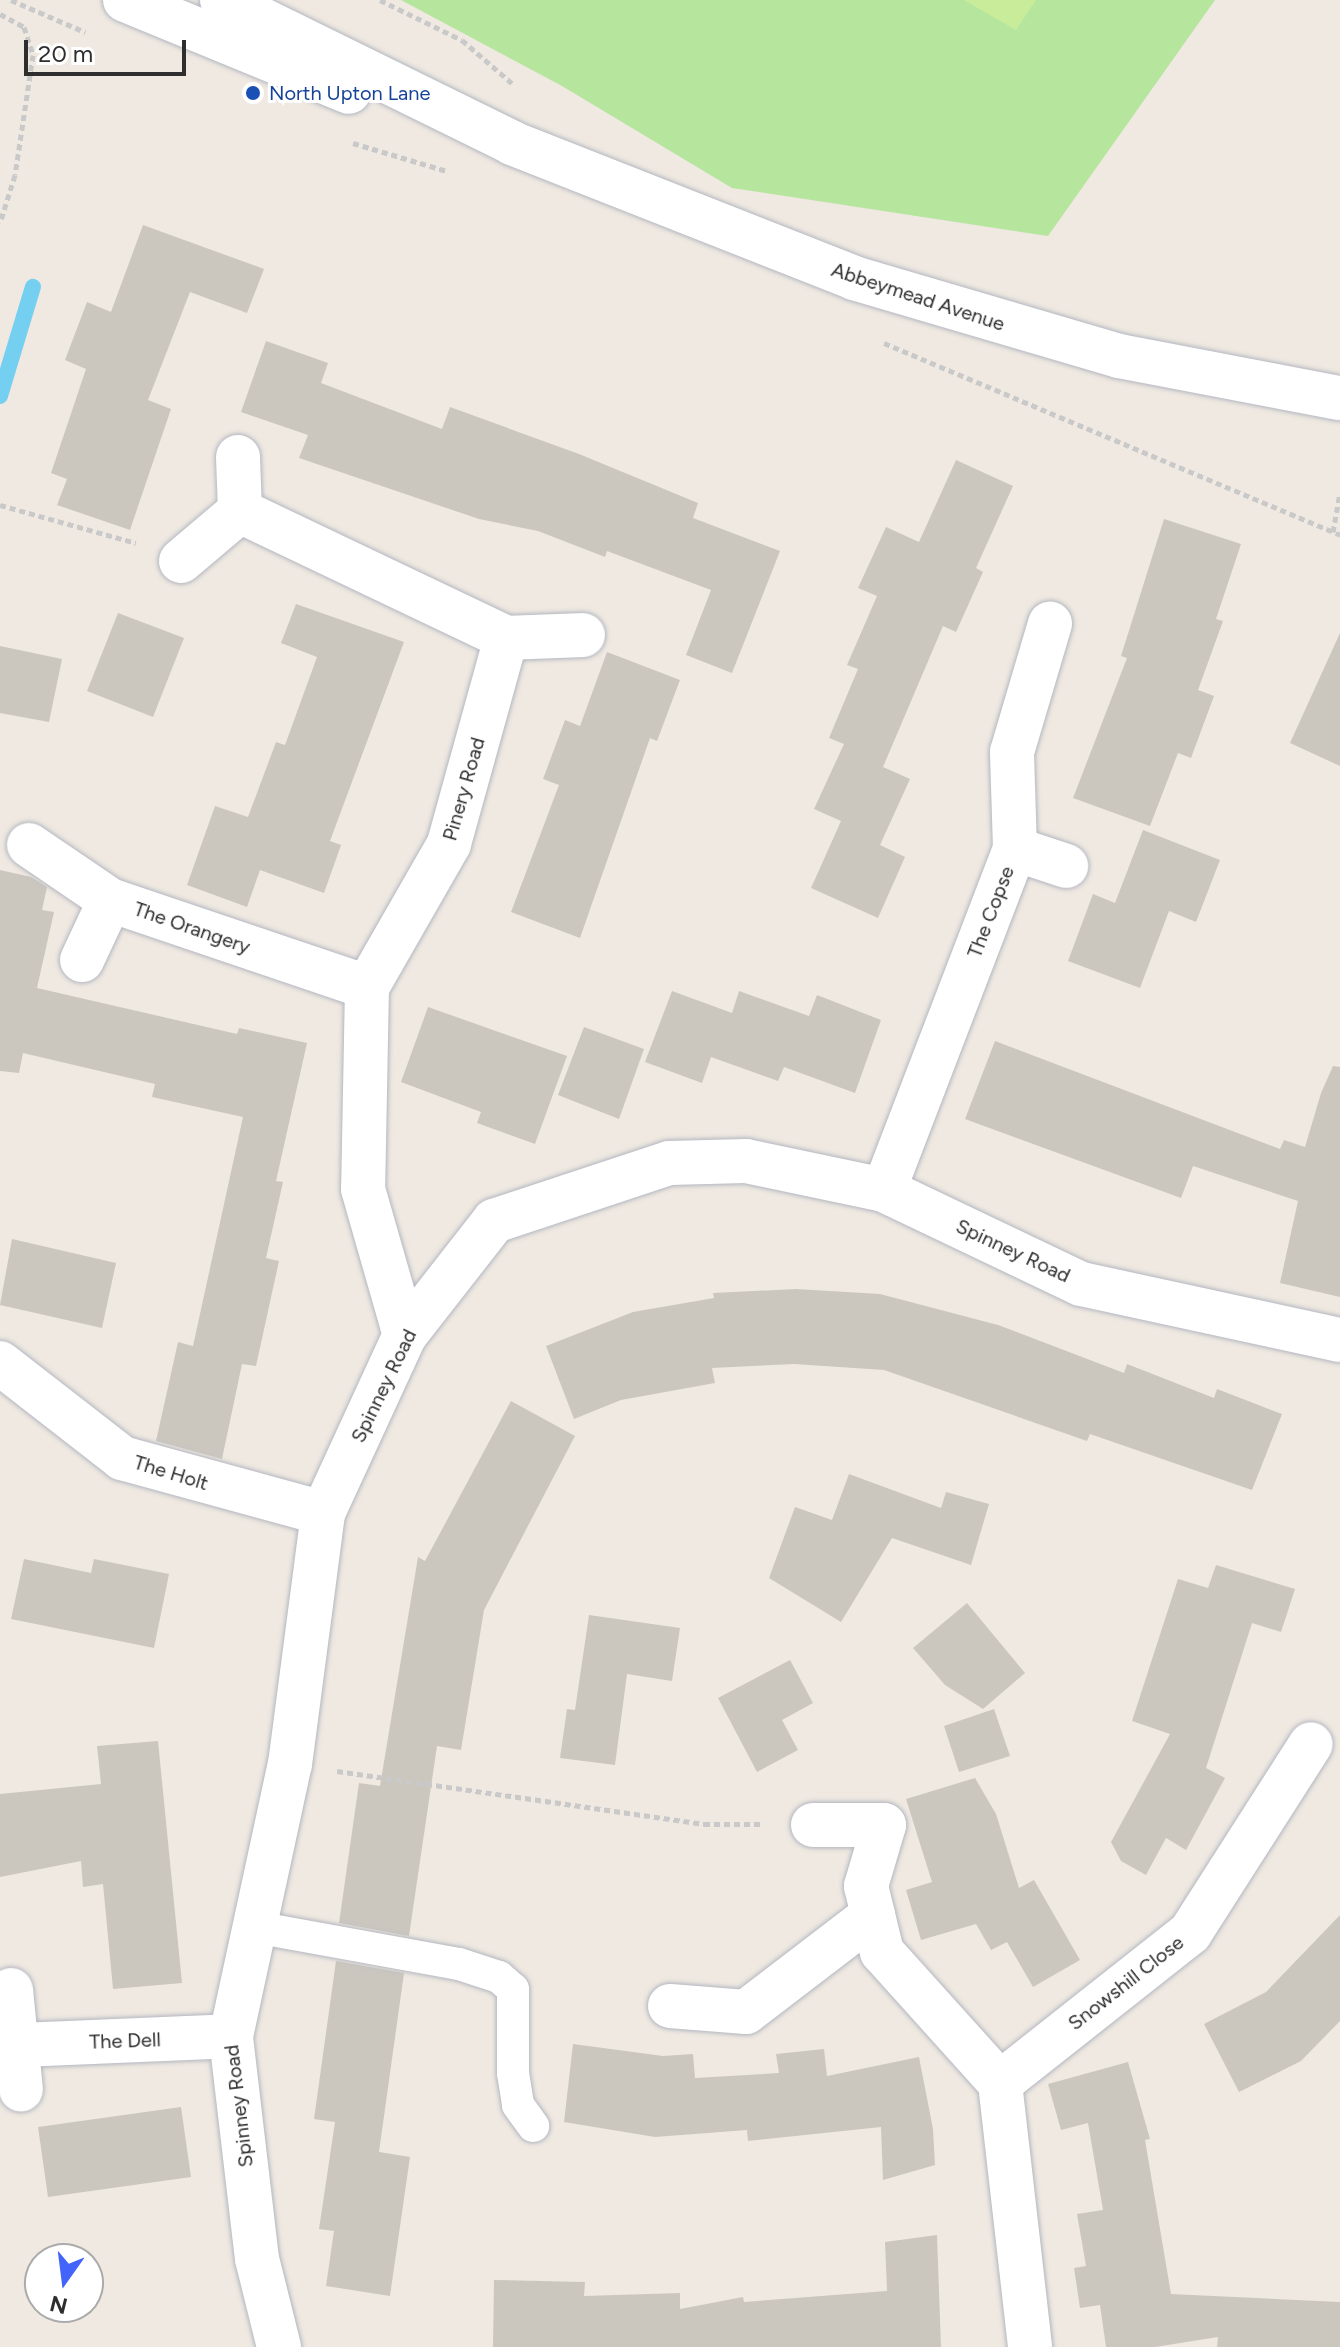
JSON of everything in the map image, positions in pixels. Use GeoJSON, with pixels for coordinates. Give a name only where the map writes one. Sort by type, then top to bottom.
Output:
{"type":"FeatureCollection","features":[{"type":"Feature","properties":{"kind":"street","name":"Abbeymead Avenue"},"geometry":{"type":"LineString","coordinates":[[125,0],[365,98],[512,143],[826,267],[944,308],[1119,356],[1340,398]]}},
{"type":"Feature","properties":{"kind":"street","name":"Abbeymead Avenue"},"geometry":{"type":"LineString","coordinates":[[222,0],[512,143]]}},
{"type":"Feature","properties":{"kind":"street"},"geometry":{"type":"LineString","coordinates":[[238,457],[240,511]]}},
{"type":"Feature","properties":{"kind":"street"},"geometry":{"type":"LineString","coordinates":[[167,554],[240,511]]}},
{"type":"Feature","properties":{"kind":"street"},"geometry":{"type":"LineString","coordinates":[[240,511],[506,638],[583,635]]}},
{"type":"Feature","properties":{"kind":"street","name":"The Copse"},"geometry":{"type":"LineString","coordinates":[[884,1190],[1015,849],[1012,752],[1050,624]]}},
{"type":"Feature","properties":{"kind":"street","name":"Pinery Road"},"geometry":{"type":"LineString","coordinates":[[405,1335],[363,1189],[367,987],[449,844],[506,638]]}},
{"type":"Feature","properties":{"kind":"street","name":"The Orangery"},"geometry":{"type":"LineString","coordinates":[[29,845],[110,900],[367,987]]}},
{"type":"Feature","properties":{"kind":"street"},"geometry":{"type":"LineString","coordinates":[[1015,849],[1066,866]]}},
{"type":"Feature","properties":{"kind":"street"},"geometry":{"type":"LineString","coordinates":[[82,960],[110,900]]}},
{"type":"Feature","properties":{"kind":"street","name":"Spinney Road"},"geometry":{"type":"LineString","coordinates":[[279,2347],[257,2259],[231,2036],[290,1764],[323,1513],[405,1335],[494,1221],[669,1163],[746,1161],[884,1190],[1081,1284],[1340,1340]]}},
{"type":"Feature","properties":{"kind":"street","name":"The Holt"},"geometry":{"type":"LineString","coordinates":[[0,1363],[122,1458],[323,1513]]}},
{"type":"Feature","properties":{"kind":"street","name":"Snowshill Close"},"geometry":{"type":"LineString","coordinates":[[1000,2083],[1190,1933],[1311,1744]]}},
{"type":"Feature","properties":{"kind":"street"},"geometry":{"type":"LineString","coordinates":[[813,1825],[884,1825],[866,1886],[882,1952],[1000,2083],[1030,2347]]}},
{"type":"Feature","properties":{"kind":"street"},"geometry":{"type":"LineString","coordinates":[[670,2006],[746,2012],[873,1915]]}},
{"type":"Feature","properties":{"kind":"street"},"geometry":{"type":"LineString","coordinates":[[11,1990],[19,2045],[21,2090]]}},
{"type":"Feature","properties":{"kind":"street","name":"The Dell"},"geometry":{"type":"LineString","coordinates":[[19,2045],[231,2036]]}},
{"type":"Feature","properties":{"kind":"lane"},"geometry":{"type":"LineString","coordinates":[[255,1927],[459,1964],[499,1977],[513,1989],[513,2073],[518,2105],[533,2126]]}},
{"type":"Feature","properties":{"kind":"path"},"geometry":{"type":"LineString","coordinates":[[380,0],[462,40],[529,99],[512,143]]}},
{"type":"Feature","properties":{"kind":"path"},"geometry":{"type":"LineString","coordinates":[[0,14],[24,27],[33,55],[15,175],[0,223]]}},
{"type":"Feature","properties":{"kind":"path"},"geometry":{"type":"LineString","coordinates":[[1333,532],[1340,494]]}},
{"type":"Feature","properties":{"kind":"path"},"geometry":{"type":"LineString","coordinates":[[0,505],[167,554]]}},
{"type":"Feature","properties":{"kind":"path"},"geometry":{"type":"LineString","coordinates":[[290,1764],[704,1824],[813,1825]]}},
{"type":"Feature","properties":{"kind":"green space"},"geometry":{"type":"Polygon","coordinates":[[[401,0],[1215,0],[1048,236],[732,188],[562,86],[401,0]]]}},
{"type":"Feature","properties":{"kind":"green space"},"geometry":{"type":"Polygon","coordinates":[[[964,0],[1036,0],[1016,30],[964,0]]]}},
{"type":"Feature","properties":{"kind":"building"},"geometry":{"type":"Polygon","coordinates":[[[143,225],[264,269],[247,313],[190,292],[148,400],[171,409],[130,530],[57,505],[67,479],[51,473],[86,369],[65,360],[87,302],[111,312],[143,225]]]}},
{"type":"Feature","properties":{"kind":"building"},"geometry":{"type":"Polygon","coordinates":[[[266,341],[328,363],[321,383],[442,429],[450,407],[579,454],[698,503],[693,518],[780,551],[732,673],[686,655],[711,590],[607,551],[605,557],[538,531],[479,519],[299,458],[308,435],[241,412],[266,341]]]}},
{"type":"Feature","properties":{"kind":"building"},"geometry":{"type":"Polygon","coordinates":[[[956,460],[1013,486],[976,568],[983,572],[956,632],[943,626],[883,767],[910,779],[880,845],[905,857],[878,918],[811,888],[841,821],[814,809],[844,744],[829,738],[858,669],[847,665],[877,596],[858,588],[886,527],[919,542],[956,460]]]}},
{"type":"Feature","properties":{"kind":"building"},"geometry":{"type":"Polygon","coordinates":[[[1164,519],[1241,544],[1216,619],[1223,621],[1198,690],[1214,696],[1191,758],[1178,753],[1150,826],[1073,798],[1127,658],[1121,656],[1164,519]]]}},
{"type":"Feature","properties":{"kind":"building"},"geometry":{"type":"Polygon","coordinates":[[[296,604],[404,642],[330,841],[341,845],[324,893],[260,870],[247,907],[187,885],[215,806],[248,817],[276,742],[285,745],[317,657],[281,643],[296,604]]]}},
{"type":"Feature","properties":{"kind":"building"},"geometry":{"type":"Polygon","coordinates":[[[118,613],[184,638],[153,717],[87,691],[118,613]]]}},
{"type":"Feature","properties":{"kind":"building"},"geometry":{"type":"Polygon","coordinates":[[[1340,633],[1340,766],[1290,743],[1340,633]]]}},
{"type":"Feature","properties":{"kind":"building"},"geometry":{"type":"Polygon","coordinates":[[[0,646],[62,659],[49,722],[0,713],[0,646]]]}},
{"type":"Feature","properties":{"kind":"building"},"geometry":{"type":"Polygon","coordinates":[[[607,652],[680,680],[657,741],[650,738],[580,938],[511,912],[559,785],[543,779],[565,720],[580,726],[607,652]]]}},
{"type":"Feature","properties":{"kind":"building"},"geometry":{"type":"Polygon","coordinates":[[[1143,830],[1220,860],[1196,922],[1169,911],[1140,988],[1068,961],[1093,894],[1115,903],[1143,830]]]}},
{"type":"Feature","properties":{"kind":"building"},"geometry":{"type":"Polygon","coordinates":[[[0,870],[31,877],[47,887],[42,910],[54,912],[37,988],[237,1034],[239,1028],[307,1043],[276,1181],[283,1182],[266,1258],[279,1261],[256,1366],[242,1364],[222,1459],[156,1441],[178,1342],[193,1346],[243,1117],[152,1097],[155,1084],[23,1053],[19,1073],[0,1071],[0,870]]]}},
{"type":"Feature","properties":{"kind":"building"},"geometry":{"type":"Polygon","coordinates":[[[672,991],[732,1013],[739,991],[809,1016],[817,995],[881,1020],[855,1093],[784,1067],[778,1081],[711,1057],[702,1083],[645,1062],[672,991]]]}},
{"type":"Feature","properties":{"kind":"building"},"geometry":{"type":"Polygon","coordinates":[[[428,1007],[567,1056],[535,1144],[477,1123],[481,1112],[401,1082],[428,1007]]]}},
{"type":"Feature","properties":{"kind":"building"},"geometry":{"type":"Polygon","coordinates":[[[584,1027],[644,1049],[619,1119],[558,1095],[584,1027]]]}},
{"type":"Feature","properties":{"kind":"building"},"geometry":{"type":"Polygon","coordinates":[[[995,1041],[1280,1149],[1284,1140],[1305,1147],[1321,1093],[1333,1066],[1340,1067],[1340,1297],[1280,1283],[1298,1201],[1193,1166],[1181,1198],[965,1119],[995,1041]]]}},
{"type":"Feature","properties":{"kind":"building"},"geometry":{"type":"Polygon","coordinates":[[[12,1239],[116,1263],[102,1328],[0,1305],[12,1239]]]}},
{"type":"Feature","properties":{"kind":"building"},"geometry":{"type":"Polygon","coordinates":[[[796,1289],[880,1294],[998,1325],[1124,1373],[1127,1364],[1214,1398],[1217,1389],[1282,1414],[1252,1490],[1090,1434],[1087,1441],[884,1370],[794,1364],[712,1368],[715,1383],[621,1400],[574,1419],[546,1346],[633,1312],[714,1298],[713,1293],[796,1289]]]}},
{"type":"Feature","properties":{"kind":"building"},"geometry":{"type":"Polygon","coordinates":[[[511,1401],[575,1436],[484,1610],[461,1750],[437,1746],[409,1936],[339,1923],[359,1783],[380,1786],[418,1557],[425,1561],[511,1401]]]}},
{"type":"Feature","properties":{"kind":"building"},"geometry":{"type":"Polygon","coordinates":[[[849,1474],[941,1508],[946,1492],[989,1504],[971,1565],[892,1538],[841,1622],[769,1578],[795,1507],[832,1520],[849,1474]]]}},
{"type":"Feature","properties":{"kind":"building"},"geometry":{"type":"Polygon","coordinates":[[[24,1559],[91,1573],[94,1559],[169,1574],[154,1648],[11,1619],[24,1559]]]}},
{"type":"Feature","properties":{"kind":"building"},"geometry":{"type":"Polygon","coordinates":[[[1216,1565],[1295,1589],[1281,1632],[1252,1623],[1206,1768],[1225,1778],[1186,1850],[1166,1838],[1146,1875],[1121,1861],[1111,1842],[1170,1734],[1132,1721],[1178,1579],[1208,1588],[1216,1565]]]}},
{"type":"Feature","properties":{"kind":"building"},"geometry":{"type":"Polygon","coordinates":[[[967,1603],[1025,1673],[983,1709],[945,1685],[913,1648],[967,1603]]]}},
{"type":"Feature","properties":{"kind":"building"},"geometry":{"type":"Polygon","coordinates":[[[589,1615],[680,1628],[672,1681],[627,1674],[615,1765],[560,1758],[567,1709],[575,1710],[589,1615]]]}},
{"type":"Feature","properties":{"kind":"building"},"geometry":{"type":"Polygon","coordinates":[[[790,1660],[813,1703],[782,1720],[798,1750],[757,1772],[718,1698],[790,1660]]]}},
{"type":"Feature","properties":{"kind":"building"},"geometry":{"type":"Polygon","coordinates":[[[994,1709],[1010,1756],[959,1772],[944,1726],[994,1709]]]}},
{"type":"Feature","properties":{"kind":"building"},"geometry":{"type":"Polygon","coordinates":[[[158,1741],[182,1983],[113,1989],[103,1884],[83,1887],[81,1861],[0,1877],[0,1794],[101,1784],[97,1746],[158,1741]]]}},
{"type":"Feature","properties":{"kind":"building"},"geometry":{"type":"Polygon","coordinates":[[[975,1778],[996,1814],[1019,1888],[1034,1880],[1080,1960],[1033,1987],[1007,1942],[991,1950],[976,1924],[921,1940],[906,1890],[932,1882],[906,1799],[975,1778]]]}},
{"type":"Feature","properties":{"kind":"building"},"geometry":{"type":"Polygon","coordinates":[[[1340,1915],[1340,2021],[1301,2061],[1239,2092],[1204,2024],[1266,1992],[1340,1915]]]}},
{"type":"Feature","properties":{"kind":"building"},"geometry":{"type":"Polygon","coordinates":[[[336,1961],[404,1973],[379,2152],[410,2157],[390,2296],[326,2286],[334,2231],[319,2229],[335,2122],[314,2119],[336,1961]]]}},
{"type":"Feature","properties":{"kind":"building"},"geometry":{"type":"Polygon","coordinates":[[[573,2044],[663,2056],[693,2054],[695,2078],[779,2073],[776,2054],[824,2049],[827,2076],[919,2057],[933,2129],[935,2165],[883,2180],[881,2127],[748,2141],[747,2130],[655,2137],[564,2122],[573,2044]]]}},
{"type":"Feature","properties":{"kind":"building"},"geometry":{"type":"Polygon","coordinates":[[[1128,2062],[1150,2139],[1145,2140],[1171,2294],[1340,2302],[1340,2347],[1217,2347],[1218,2337],[1155,2347],[1106,2347],[1100,2305],[1080,2308],[1074,2268],[1086,2266],[1077,2214],[1103,2210],[1088,2123],[1061,2130],[1048,2084],[1128,2062]]]}},
{"type":"Feature","properties":{"kind":"building"},"geometry":{"type":"Polygon","coordinates":[[[181,2107],[191,2177],[48,2197],[38,2127],[181,2107]]]}},
{"type":"Feature","properties":{"kind":"building"},"geometry":{"type":"Polygon","coordinates":[[[937,2235],[941,2347],[493,2347],[494,2280],[585,2282],[584,2296],[680,2293],[680,2309],[743,2297],[744,2302],[887,2291],[885,2242],[937,2235]]]}},
{"type":"Feature","properties":{"kind":"waterway"},"geometry":{"type":"LineString","coordinates":[[0,396],[33,287]]}},
{"type":"Feature","properties":{"kind":"place","name":"North Upton Lane"},"geometry":{"type":"Point","coordinates":[253,93]}}]}
